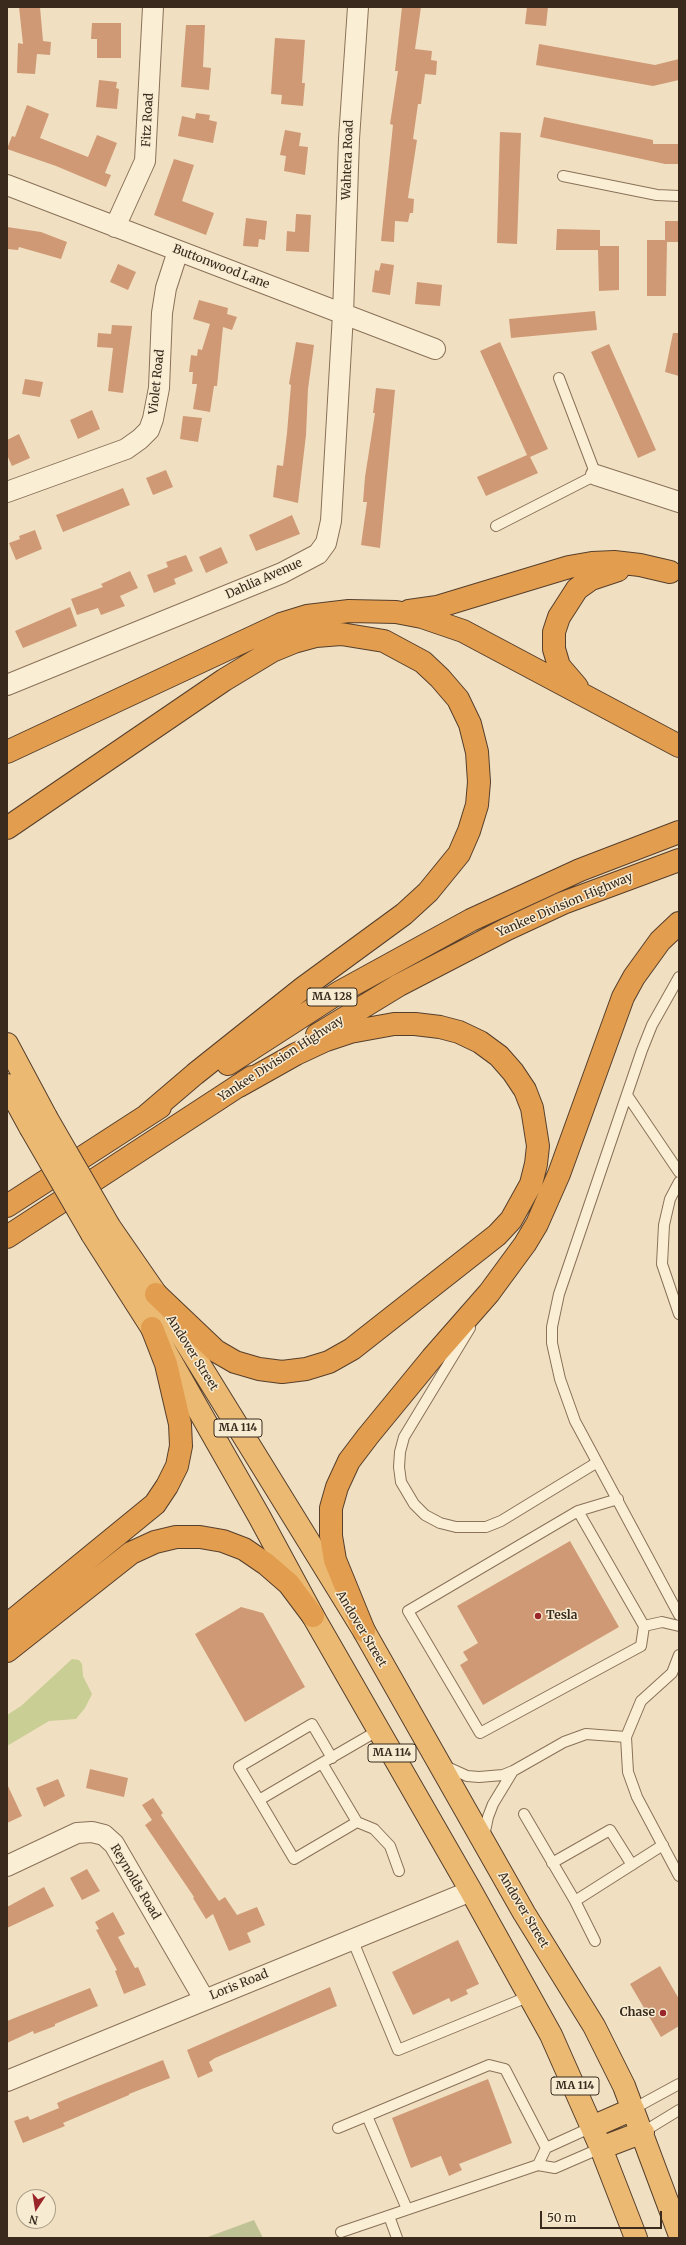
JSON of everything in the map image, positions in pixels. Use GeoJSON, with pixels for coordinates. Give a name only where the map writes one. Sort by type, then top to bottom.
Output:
{"type":"FeatureCollection","features":[{"type":"Feature","properties":{"kind":"highway"},"geometry":{"type":"LineString","coordinates":[[7,752],[281,624],[307,616],[329,612],[396,612],[437,607],[569,567],[584,565],[614,562],[640,564],[670,572],[635,568],[606,573],[590,579],[577,590],[567,603],[554,632],[554,649],[559,666],[571,682],[592,702]]}},
{"type":"Feature","properties":{"kind":"highway"},"geometry":{"type":"LineString","coordinates":[[396,612],[422,617],[463,631],[592,702],[679,746]]}},
{"type":"Feature","properties":{"kind":"highway"},"geometry":{"type":"LineString","coordinates":[[7,828],[224,680],[272,651],[294,642],[316,636],[341,634],[384,641],[423,662],[440,678],[458,699],[470,724],[477,752],[479,782],[473,818],[459,854],[428,892],[404,914],[297,993],[195,1074],[147,1115]]}},
{"type":"Feature","properties":{"kind":"highway","name":"Yankee Division Highway"},"geometry":{"type":"LineString","coordinates":[[7,1206],[338,993],[416,949],[525,894],[637,846],[679,832]]}},
{"type":"Feature","properties":{"kind":"highway","name":"Yankee Division Highway"},"geometry":{"type":"LineString","coordinates":[[7,1236],[351,1013],[452,956],[563,903],[679,860]]}},
{"type":"Feature","properties":{"kind":"highway"},"geometry":{"type":"LineString","coordinates":[[364,1631],[335,1560],[331,1536],[331,1508],[337,1487],[349,1461],[368,1436],[432,1358],[489,1293],[525,1244],[560,1174],[623,997],[634,977],[660,941],[679,923]]}},
{"type":"Feature","properties":{"kind":"highway"},"geometry":{"type":"LineString","coordinates":[[156,1294],[216,1351],[236,1362],[258,1369],[282,1372],[306,1369],[329,1362],[352,1350],[497,1235],[515,1214],[531,1184],[536,1164],[538,1146],[532,1108],[525,1090],[513,1072],[498,1056],[480,1042],[459,1032],[440,1027],[394,1024],[350,1032],[326,1040],[296,1054],[239,1086]]}},
{"type":"Feature","properties":{"kind":"highway","name":"Andover Street"},"geometry":{"type":"LineString","coordinates":[[7,1044],[38,1122],[100,1230],[152,1328],[259,1516],[313,1616],[472,1890],[530,1996],[567,2068],[601,2148],[636,2238]]}},
{"type":"Feature","properties":{"kind":"highway","name":"Andover Street"},"geometry":{"type":"LineString","coordinates":[[7,1085],[38,1122]]}},
{"type":"Feature","properties":{"kind":"highway","name":"Andover Street"},"geometry":{"type":"LineString","coordinates":[[100,1230],[156,1294],[364,1631],[504,1878],[594,2026],[634,2109],[679,2233]]}},
{"type":"Feature","properties":{"kind":"highway"},"geometry":{"type":"LineString","coordinates":[[7,1625],[155,1504],[167,1486],[177,1466],[182,1446],[180,1424],[166,1364],[152,1328]]}},
{"type":"Feature","properties":{"kind":"highway"},"geometry":{"type":"LineString","coordinates":[[7,1652],[131,1553],[155,1542],[176,1537],[200,1536],[223,1540],[244,1550],[266,1564],[289,1584],[313,1616]]}},
{"type":"Feature","properties":{"kind":"highway"},"geometry":{"type":"LineString","coordinates":[[472,1890],[504,1878]]}},
{"type":"Feature","properties":{"kind":"highway"},"geometry":{"type":"LineString","coordinates":[[592,2127],[634,2109]]}},
{"type":"Feature","properties":{"kind":"highway"},"geometry":{"type":"LineString","coordinates":[[601,2148],[643,2132]]}},
{"type":"Feature","properties":{"kind":"street","name":"Fitz Road"},"geometry":{"type":"LineString","coordinates":[[115,227],[144,161],[153,7]]}},
{"type":"Feature","properties":{"kind":"street","name":"Wahtera Road"},"geometry":{"type":"LineString","coordinates":[[343,314],[349,139],[358,7]]}},
{"type":"Feature","properties":{"kind":"street","name":"Buttonwood Lane"},"geometry":{"type":"LineString","coordinates":[[7,185],[435,349]]}},
{"type":"Feature","properties":{"kind":"street","name":"Violet Road"},"geometry":{"type":"LineString","coordinates":[[7,492],[126,449],[140,439],[149,430],[153,419],[159,388],[162,313],[166,288],[178,251]]}},
{"type":"Feature","properties":{"kind":"street","name":"Dahlia Avenue"},"geometry":{"type":"LineString","coordinates":[[7,685],[282,573],[318,554],[326,543],[331,521],[343,314]]}},
{"type":"Feature","properties":{"kind":"street"},"geometry":{"type":"LineString","coordinates":[[596,475],[679,502]]}},
{"type":"Feature","properties":{"kind":"street","name":"Reynolds Road"},"geometry":{"type":"LineString","coordinates":[[7,1866],[78,1833],[92,1832],[104,1835],[114,1844],[204,1999]]}},
{"type":"Feature","properties":{"kind":"street","name":"Loris Road"},"geometry":{"type":"LineString","coordinates":[[7,2081],[472,1890]]}},
{"type":"Feature","properties":{"kind":"lane"},"geometry":{"type":"LineString","coordinates":[[564,176],[657,195],[679,196]]}},
{"type":"Feature","properties":{"kind":"lane"},"geometry":{"type":"LineString","coordinates":[[496,526],[596,475],[559,378]]}},
{"type":"Feature","properties":{"kind":"lane"},"geometry":{"type":"LineString","coordinates":[[679,978],[652,1025],[559,1294],[552,1327],[552,1343],[560,1379],[575,1422],[596,1463],[618,1499],[679,1615]]}},
{"type":"Feature","properties":{"kind":"lane"},"geometry":{"type":"LineString","coordinates":[[627,1095],[679,1172]]}},
{"type":"Feature","properties":{"kind":"lane"},"geometry":{"type":"LineString","coordinates":[[679,1182],[670,1199],[664,1225],[662,1264],[679,1314]]}},
{"type":"Feature","properties":{"kind":"lane"},"geometry":{"type":"LineString","coordinates":[[489,1293],[446,1369],[412,1420],[404,1438],[400,1452],[399,1467],[401,1482],[407,1494],[425,1515],[440,1523],[456,1527],[486,1527],[501,1521],[596,1463]]}},
{"type":"Feature","properties":{"kind":"lane"},"geometry":{"type":"LineString","coordinates":[[578,1511],[644,1626],[641,1646],[480,1733],[408,1611],[578,1511],[618,1499]]}},
{"type":"Feature","properties":{"kind":"lane"},"geometry":{"type":"LineString","coordinates":[[644,1626],[662,1622],[679,1626]]}},
{"type":"Feature","properties":{"kind":"lane"},"geometry":{"type":"LineString","coordinates":[[679,1655],[675,1671],[641,1701],[626,1737],[628,1772],[637,1797],[679,1876]]}},
{"type":"Feature","properties":{"kind":"lane"},"geometry":{"type":"LineString","coordinates":[[332,1758],[312,1724],[239,1767],[294,1859],[357,1822]]}},
{"type":"Feature","properties":{"kind":"lane"},"geometry":{"type":"LineString","coordinates":[[259,1800],[379,1730]]}},
{"type":"Feature","properties":{"kind":"lane"},"geometry":{"type":"LineString","coordinates":[[437,1761],[456,1772],[473,1777],[491,1777],[513,1771],[564,1742],[586,1734],[626,1737]]}},
{"type":"Feature","properties":{"kind":"lane"},"geometry":{"type":"LineString","coordinates":[[322,1763],[357,1822],[374,1830],[390,1846],[399,1871]]}},
{"type":"Feature","properties":{"kind":"lane"},"geometry":{"type":"LineString","coordinates":[[484,1842],[488,1817],[513,1771]]}},
{"type":"Feature","properties":{"kind":"lane"},"geometry":{"type":"LineString","coordinates":[[524,1814],[575,1901],[595,1941]]}},
{"type":"Feature","properties":{"kind":"lane"},"geometry":{"type":"LineString","coordinates":[[552,1863],[610,1830],[632,1864]]}},
{"type":"Feature","properties":{"kind":"lane"},"geometry":{"type":"LineString","coordinates":[[575,1901],[663,1845]]}},
{"type":"Feature","properties":{"kind":"lane"},"geometry":{"type":"LineString","coordinates":[[352,1939],[398,2050],[530,1996]]}},
{"type":"Feature","properties":{"kind":"lane"},"geometry":{"type":"LineString","coordinates":[[338,2128],[489,2065],[504,2069],[546,2148]]}},
{"type":"Feature","properties":{"kind":"lane"},"geometry":{"type":"LineString","coordinates":[[634,2109],[679,2084]]}},
{"type":"Feature","properties":{"kind":"lane"},"geometry":{"type":"LineString","coordinates":[[643,2132],[679,2110]]}},
{"type":"Feature","properties":{"kind":"lane"},"geometry":{"type":"LineString","coordinates":[[367,2116],[407,2209]]}},
{"type":"Feature","properties":{"kind":"lane"},"geometry":{"type":"LineString","coordinates":[[538,2165],[546,2148],[592,2127]]}},
{"type":"Feature","properties":{"kind":"lane"},"geometry":{"type":"LineString","coordinates":[[341,2232],[538,2165],[555,2168],[601,2148]]}},
{"type":"Feature","properties":{"kind":"lane"},"geometry":{"type":"LineString","coordinates":[[389,2216],[397,2238]]}},
{"type":"Feature","properties":{"kind":"green space"},"geometry":{"type":"Polygon","coordinates":[[[72,1659],[79,1660],[82,1664],[83,1676],[92,1694],[85,1708],[76,1719],[49,1721],[7,1746],[7,1715],[21,1706],[72,1659]]]}},
{"type":"Feature","properties":{"kind":"green space"},"geometry":{"type":"Polygon","coordinates":[[[254,2220],[263,2238],[205,2238],[254,2220]]]}},
{"type":"Feature","properties":{"kind":"building"},"geometry":{"type":"Polygon","coordinates":[[[19,7],[40,7],[43,41],[51,42],[50,55],[37,54],[35,74],[17,73],[18,43],[23,44],[19,7]]]}},
{"type":"Feature","properties":{"kind":"building"},"geometry":{"type":"Polygon","coordinates":[[[402,7],[421,7],[415,49],[432,51],[431,60],[437,61],[436,75],[425,74],[421,104],[418,104],[413,139],[417,140],[408,198],[414,199],[413,213],[410,213],[408,222],[395,221],[394,242],[381,241],[393,125],[390,124],[398,71],[395,71],[402,7]]]}},
{"type":"Feature","properties":{"kind":"building"},"geometry":{"type":"Polygon","coordinates":[[[527,7],[548,7],[546,26],[525,24],[527,7]]]}},
{"type":"Feature","properties":{"kind":"building"},"geometry":{"type":"Polygon","coordinates":[[[92,23],[121,23],[121,58],[97,58],[97,39],[91,39],[92,23]]]}},
{"type":"Feature","properties":{"kind":"building"},"geometry":{"type":"Polygon","coordinates":[[[186,25],[205,25],[203,67],[211,68],[209,90],[181,87],[186,25]]]}},
{"type":"Feature","properties":{"kind":"building"},"geometry":{"type":"Polygon","coordinates":[[[275,38],[305,40],[302,83],[305,83],[303,106],[281,104],[282,95],[271,94],[275,38]]]}},
{"type":"Feature","properties":{"kind":"building"},"geometry":{"type":"Polygon","coordinates":[[[539,44],[655,65],[679,59],[679,80],[653,86],[536,65],[539,44]]]}},
{"type":"Feature","properties":{"kind":"building"},"geometry":{"type":"Polygon","coordinates":[[[99,80],[117,82],[116,88],[119,89],[117,109],[96,107],[99,80]]]}},
{"type":"Feature","properties":{"kind":"building"},"geometry":{"type":"Polygon","coordinates":[[[27,105],[49,114],[40,138],[88,157],[97,135],[117,143],[105,173],[111,175],[106,187],[56,166],[7,149],[12,136],[15,137],[27,105]]]}},
{"type":"Feature","properties":{"kind":"building"},"geometry":{"type":"Polygon","coordinates":[[[196,113],[210,115],[209,120],[217,122],[213,143],[178,136],[182,116],[195,119],[196,113]]]}},
{"type":"Feature","properties":{"kind":"building"},"geometry":{"type":"Polygon","coordinates":[[[544,117],[653,140],[653,144],[679,144],[679,164],[665,164],[540,137],[544,117]]]}},
{"type":"Feature","properties":{"kind":"building"},"geometry":{"type":"Polygon","coordinates":[[[285,130],[301,133],[299,146],[308,147],[305,175],[284,171],[286,156],[280,155],[285,130]]]}},
{"type":"Feature","properties":{"kind":"building"},"geometry":{"type":"Polygon","coordinates":[[[500,132],[521,133],[517,244],[497,243],[500,132]]]}},
{"type":"Feature","properties":{"kind":"building"},"geometry":{"type":"Polygon","coordinates":[[[174,159],[194,165],[182,201],[214,213],[206,235],[154,215],[174,159]]]}},
{"type":"Feature","properties":{"kind":"building"},"geometry":{"type":"Polygon","coordinates":[[[296,214],[311,215],[309,252],[286,251],[287,231],[295,232],[296,214]]]}},
{"type":"Feature","properties":{"kind":"building"},"geometry":{"type":"Polygon","coordinates":[[[246,218],[267,221],[265,240],[259,239],[258,247],[243,246],[246,218]]]}},
{"type":"Feature","properties":{"kind":"building"},"geometry":{"type":"Polygon","coordinates":[[[665,221],[679,221],[679,242],[667,242],[666,296],[647,296],[647,240],[665,240],[665,221]]]}},
{"type":"Feature","properties":{"kind":"building"},"geometry":{"type":"Polygon","coordinates":[[[7,227],[41,232],[67,242],[61,259],[19,247],[18,250],[7,249],[7,227]]]}},
{"type":"Feature","properties":{"kind":"building"},"geometry":{"type":"Polygon","coordinates":[[[557,229],[600,230],[600,246],[619,246],[619,290],[599,291],[598,250],[556,250],[557,229]]]}},
{"type":"Feature","properties":{"kind":"building"},"geometry":{"type":"Polygon","coordinates":[[[381,263],[394,265],[390,295],[372,292],[375,270],[379,271],[381,263]]]}},
{"type":"Feature","properties":{"kind":"building"},"geometry":{"type":"Polygon","coordinates":[[[118,264],[136,272],[128,290],[110,282],[118,264]]]}},
{"type":"Feature","properties":{"kind":"building"},"geometry":{"type":"Polygon","coordinates":[[[417,282],[442,285],[440,306],[415,304],[417,282]]]}},
{"type":"Feature","properties":{"kind":"building"},"geometry":{"type":"Polygon","coordinates":[[[199,300],[228,308],[227,314],[237,317],[232,330],[223,327],[217,386],[214,386],[210,412],[193,409],[197,384],[192,384],[193,372],[189,372],[191,355],[197,356],[198,349],[202,350],[210,324],[193,319],[199,300]]]}},
{"type":"Feature","properties":{"kind":"building"},"geometry":{"type":"Polygon","coordinates":[[[595,311],[597,330],[511,338],[509,319],[595,311]]]}},
{"type":"Feature","properties":{"kind":"building"},"geometry":{"type":"Polygon","coordinates":[[[112,325],[132,326],[123,393],[108,391],[113,348],[97,347],[98,333],[111,334],[112,325]]]}},
{"type":"Feature","properties":{"kind":"building"},"geometry":{"type":"Polygon","coordinates":[[[673,333],[679,333],[679,376],[665,372],[673,333]]]}},
{"type":"Feature","properties":{"kind":"building"},"geometry":{"type":"Polygon","coordinates":[[[296,342],[314,345],[308,389],[306,435],[298,503],[273,497],[277,465],[283,466],[291,385],[289,384],[296,342]]]}},
{"type":"Feature","properties":{"kind":"building"},"geometry":{"type":"Polygon","coordinates":[[[500,342],[548,449],[530,457],[538,473],[486,496],[477,477],[527,455],[480,351],[500,342]]]}},
{"type":"Feature","properties":{"kind":"building"},"geometry":{"type":"Polygon","coordinates":[[[609,344],[656,450],[638,458],[591,352],[609,344]]]}},
{"type":"Feature","properties":{"kind":"building"},"geometry":{"type":"Polygon","coordinates":[[[25,379],[43,382],[40,397],[22,394],[25,379]]]}},
{"type":"Feature","properties":{"kind":"building"},"geometry":{"type":"Polygon","coordinates":[[[376,388],[395,390],[380,548],[361,545],[367,502],[363,502],[365,477],[375,413],[373,413],[376,388]]]}},
{"type":"Feature","properties":{"kind":"building"},"geometry":{"type":"Polygon","coordinates":[[[92,410],[100,429],[78,439],[70,420],[92,410]]]}},
{"type":"Feature","properties":{"kind":"building"},"geometry":{"type":"Polygon","coordinates":[[[183,416],[202,418],[198,442],[180,439],[183,416]]]}},
{"type":"Feature","properties":{"kind":"building"},"geometry":{"type":"Polygon","coordinates":[[[19,434],[30,458],[12,466],[7,455],[7,440],[19,434]]]}},
{"type":"Feature","properties":{"kind":"building"},"geometry":{"type":"Polygon","coordinates":[[[166,470],[173,487],[153,495],[146,478],[166,470]]]}},
{"type":"Feature","properties":{"kind":"building"},"geometry":{"type":"Polygon","coordinates":[[[123,488],[130,505],[63,532],[56,515],[123,488]]]}},
{"type":"Feature","properties":{"kind":"building"},"geometry":{"type":"Polygon","coordinates":[[[292,515],[300,534],[256,551],[249,535],[292,515]]]}},
{"type":"Feature","properties":{"kind":"building"},"geometry":{"type":"Polygon","coordinates":[[[35,530],[42,549],[16,560],[9,543],[20,539],[19,536],[35,530]]]}},
{"type":"Feature","properties":{"kind":"building"},"geometry":{"type":"Polygon","coordinates":[[[221,547],[228,563],[206,573],[199,557],[221,547]]]}},
{"type":"Feature","properties":{"kind":"building"},"geometry":{"type":"Polygon","coordinates":[[[186,555],[193,571],[174,579],[176,584],[154,593],[147,575],[168,567],[166,562],[186,555]]]}},
{"type":"Feature","properties":{"kind":"building"},"geometry":{"type":"Polygon","coordinates":[[[130,571],[138,588],[120,596],[125,606],[101,615],[98,608],[77,615],[71,599],[103,587],[101,584],[130,571]]]}},
{"type":"Feature","properties":{"kind":"building"},"geometry":{"type":"Polygon","coordinates":[[[70,607],[77,626],[23,648],[15,631],[70,607]]]}},
{"type":"Feature","properties":{"kind":"building","name":"Tesla"},"geometry":{"type":"Polygon","coordinates":[[[570,1541],[619,1627],[483,1705],[460,1665],[468,1660],[463,1652],[478,1643],[457,1606],[570,1541]]]}},
{"type":"Feature","properties":{"kind":"building"},"geometry":{"type":"Polygon","coordinates":[[[241,1607],[263,1613],[305,1687],[245,1722],[195,1634],[241,1607]]]}},
{"type":"Feature","properties":{"kind":"building"},"geometry":{"type":"Polygon","coordinates":[[[90,1769],[128,1778],[124,1797],[86,1788],[90,1769]]]}},
{"type":"Feature","properties":{"kind":"building"},"geometry":{"type":"Polygon","coordinates":[[[58,1779],[65,1796],[44,1807],[36,1788],[58,1779]]]}},
{"type":"Feature","properties":{"kind":"building"},"geometry":{"type":"Polygon","coordinates":[[[7,1784],[22,1816],[7,1823],[7,1784]]]}},
{"type":"Feature","properties":{"kind":"building"},"geometry":{"type":"Polygon","coordinates":[[[153,1798],[163,1813],[161,1815],[219,1901],[225,1897],[237,1915],[257,1907],[265,1925],[247,1933],[251,1942],[229,1951],[213,1914],[206,1919],[193,1898],[194,1897],[145,1825],[152,1820],[142,1805],[153,1798]]]}},
{"type":"Feature","properties":{"kind":"building"},"geometry":{"type":"Polygon","coordinates":[[[87,1869],[100,1891],[82,1900],[70,1878],[87,1869]]]}},
{"type":"Feature","properties":{"kind":"building"},"geometry":{"type":"Polygon","coordinates":[[[44,1887],[54,1906],[7,1928],[7,1907],[44,1887]]]}},
{"type":"Feature","properties":{"kind":"building"},"geometry":{"type":"Polygon","coordinates":[[[113,1912],[125,1934],[118,1937],[135,1968],[138,1967],[146,1985],[124,1994],[115,1971],[117,1970],[96,1930],[99,1929],[95,1922],[113,1912]]]}},
{"type":"Feature","properties":{"kind":"building"},"geometry":{"type":"Polygon","coordinates":[[[458,1940],[479,1984],[466,1990],[468,1994],[451,2002],[449,1998],[413,2015],[392,1972],[458,1940]]]}},
{"type":"Feature","properties":{"kind":"building","name":"Chase"},"geometry":{"type":"Polygon","coordinates":[[[660,1966],[679,1999],[679,2026],[661,2037],[630,1984],[660,1966]]]}},
{"type":"Feature","properties":{"kind":"building"},"geometry":{"type":"Polygon","coordinates":[[[330,1987],[337,2006],[215,2058],[209,2062],[213,2071],[198,2078],[187,2050],[330,1987]]]}},
{"type":"Feature","properties":{"kind":"building"},"geometry":{"type":"Polygon","coordinates":[[[90,1988],[98,2006],[55,2024],[55,2026],[34,2034],[33,2031],[7,2043],[7,2021],[90,1988]]]}},
{"type":"Feature","properties":{"kind":"building"},"geometry":{"type":"Polygon","coordinates":[[[163,2060],[170,2078],[63,2123],[65,2126],[23,2143],[14,2121],[28,2116],[30,2120],[59,2108],[57,2103],[163,2060]]]}},
{"type":"Feature","properties":{"kind":"building"},"geometry":{"type":"Polygon","coordinates":[[[488,2079],[512,2143],[459,2164],[462,2170],[449,2176],[441,2156],[411,2168],[392,2118],[488,2079]]]}},
{"type":"Feature","properties":{"kind":"place","name":"Tesla"},"geometry":{"type":"Point","coordinates":[538,1616]}},
{"type":"Feature","properties":{"kind":"place","name":"Chase"},"geometry":{"type":"Point","coordinates":[663,2013]}}]}
